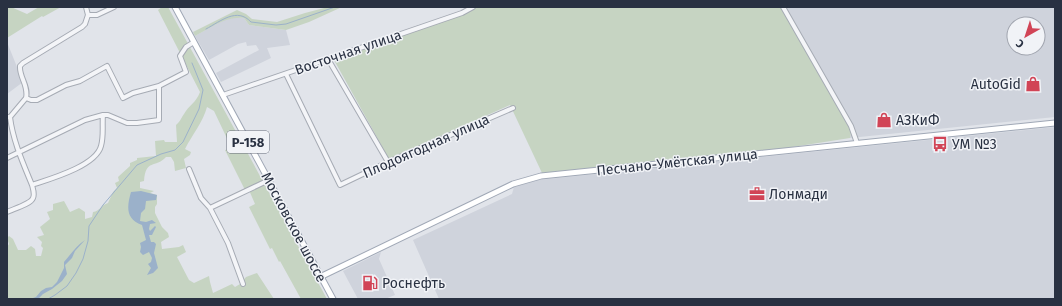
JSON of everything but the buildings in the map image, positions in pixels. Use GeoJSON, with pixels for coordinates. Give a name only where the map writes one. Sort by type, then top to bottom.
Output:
{"type":"FeatureCollection","features":[{"type":"Feature","properties":{"kind":"main road","name":"Московское шоссе"},"geometry":{"type":"LineString","coordinates":[[175,7],[333,299]]}},
{"type":"Feature","properties":{"kind":"main road","name":"Песчано-Умётская улица"},"geometry":{"type":"LineString","coordinates":[[320,277],[526,179],[1055,123]]}},
{"type":"Feature","properties":{"kind":"street"},"geometry":{"type":"LineString","coordinates":[[7,212],[30,202],[34,193],[19,152],[9,117],[26,98],[26,89],[20,66],[26,60],[82,27],[85,24],[88,15],[86,7]]}},
{"type":"Feature","properties":{"kind":"street"},"geometry":{"type":"LineString","coordinates":[[88,15],[97,14],[114,7]]}},
{"type":"Feature","properties":{"kind":"street","name":"Восточная улица"},"geometry":{"type":"LineString","coordinates":[[223,96],[328,58],[454,16],[467,8],[473,7]]}},
{"type":"Feature","properties":{"kind":"street"},"geometry":{"type":"LineString","coordinates":[[783,7],[851,126],[858,143]]}},
{"type":"Feature","properties":{"kind":"street"},"geometry":{"type":"LineString","coordinates":[[26,98],[37,100],[80,81],[107,66],[123,98],[133,93],[159,86],[186,72],[180,56],[186,47],[194,42]]}},
{"type":"Feature","properties":{"kind":"street"},"geometry":{"type":"LineString","coordinates":[[328,58],[388,162]]}},
{"type":"Feature","properties":{"kind":"street","name":"Плодоягодная улица"},"geometry":{"type":"LineString","coordinates":[[286,74],[340,185],[388,162],[513,108]]}},
{"type":"Feature","properties":{"kind":"street"},"geometry":{"type":"LineString","coordinates":[[7,158],[85,120],[103,115],[108,115],[128,123],[138,124],[159,120],[159,86]]}},
{"type":"Feature","properties":{"kind":"street"},"geometry":{"type":"LineString","coordinates":[[32,185],[76,168],[93,158],[101,147],[103,138],[103,115]]}},
{"type":"Feature","properties":{"kind":"street"},"geometry":{"type":"LineString","coordinates":[[189,169],[201,198],[210,208],[228,243],[243,284]]}},
{"type":"Feature","properties":{"kind":"street"},"geometry":{"type":"LineString","coordinates":[[210,208],[269,180]]}},
{"type":"Feature","properties":{"kind":"shaded area"},"geometry":{"type":"Polygon","coordinates":[[[785,7],[1055,7],[1055,117],[850,138],[851,124],[785,7]]]}},
{"type":"Feature","properties":{"kind":"shaded area"},"geometry":{"type":"Polygon","coordinates":[[[237,17],[244,18],[249,25],[286,30],[290,45],[267,48],[271,58],[221,82],[216,73],[259,50],[256,45],[247,46],[246,42],[238,44],[209,60],[195,36],[223,20],[237,17]]]}},
{"type":"Feature","properties":{"kind":"shaded area"},"geometry":{"type":"Polygon","coordinates":[[[7,42],[23,82],[7,94],[7,42]]]}},
{"type":"Feature","properties":{"kind":"shaded area"},"geometry":{"type":"Polygon","coordinates":[[[1055,127],[1055,299],[439,299],[413,240],[512,194],[514,187],[538,180],[1055,127]]]}},
{"type":"Feature","properties":{"kind":"shaded area","name":"Роснефть"},"geometry":{"type":"Polygon","coordinates":[[[381,252],[379,259],[395,295],[385,299],[358,299],[343,271],[381,252]]]}},
{"type":"Feature","properties":{"kind":"green space"},"geometry":{"type":"Polygon","coordinates":[[[7,7],[11,7],[27,14],[39,7],[61,7],[43,17],[42,16],[7,38],[7,7]]]}},
{"type":"Feature","properties":{"kind":"green space"},"geometry":{"type":"Polygon","coordinates":[[[162,7],[168,7],[327,299],[301,299],[272,248],[270,249],[249,207],[255,204],[249,190],[244,192],[244,188],[225,150],[232,149],[214,111],[207,107],[200,123],[185,149],[191,152],[190,155],[184,159],[186,168],[175,171],[174,162],[171,157],[166,157],[162,161],[149,166],[145,174],[144,181],[140,182],[140,188],[154,191],[150,193],[157,195],[155,213],[169,237],[161,242],[162,249],[179,247],[183,245],[186,252],[177,257],[189,280],[194,283],[209,276],[213,293],[232,284],[235,287],[246,277],[257,273],[274,299],[7,299],[7,247],[9,244],[7,238],[9,236],[13,239],[18,250],[26,250],[31,246],[35,249],[36,256],[41,256],[43,248],[41,246],[42,242],[37,237],[44,235],[40,227],[50,219],[47,212],[53,210],[53,204],[64,201],[70,212],[79,208],[85,212],[85,219],[92,217],[93,212],[108,203],[113,192],[117,188],[115,183],[119,181],[118,177],[130,166],[130,163],[137,160],[137,158],[156,156],[155,141],[164,140],[165,142],[177,142],[176,125],[197,99],[200,92],[158,10],[162,7]]]}},
{"type":"Feature","properties":{"kind":"green space"},"geometry":{"type":"Polygon","coordinates":[[[328,7],[342,7],[309,22],[286,30],[249,25],[244,18],[237,18],[218,23],[195,36],[193,32],[237,10],[246,14],[252,19],[277,22],[328,7]]]}},
{"type":"Feature","properties":{"kind":"green space"},"geometry":{"type":"Polygon","coordinates":[[[467,7],[785,7],[852,124],[850,138],[786,148],[542,173],[510,105],[389,159],[334,60],[468,11],[467,7]]]}},
{"type":"Feature","properties":{"kind":"water"},"geometry":{"type":"Polygon","coordinates":[[[141,191],[157,195],[156,200],[146,201],[145,209],[141,213],[140,221],[146,222],[152,220],[156,223],[150,224],[150,231],[155,226],[156,227],[152,235],[149,235],[151,242],[156,244],[154,253],[158,268],[153,273],[147,275],[151,268],[148,264],[151,262],[152,258],[149,252],[143,255],[140,252],[140,243],[146,240],[142,225],[130,216],[128,207],[131,192],[141,191]]]}},
{"type":"Feature","properties":{"kind":"water"},"geometry":{"type":"Polygon","coordinates":[[[85,240],[65,265],[67,274],[62,281],[38,299],[30,299],[36,297],[46,288],[52,287],[57,282],[64,268],[64,262],[76,247],[85,240]]]}},
{"type":"Feature","properties":{"kind":"waterway"},"geometry":{"type":"LineString","coordinates":[[206,29],[223,19],[235,16],[246,18],[251,22],[276,25],[286,24],[335,7]]}},
{"type":"Feature","properties":{"kind":"waterway"},"geometry":{"type":"LineString","coordinates":[[48,299],[67,286],[76,273],[83,259],[88,241],[89,226],[103,205],[137,165],[161,154],[175,150],[183,142],[199,109],[203,90],[192,63]]}},
{"type":"Feature","properties":{"kind":"place","name":"AutoGid"},"geometry":{"type":"Point","coordinates":[1033,84]}},
{"type":"Feature","properties":{"kind":"place","name":"АЗКиФ"},"geometry":{"type":"Point","coordinates":[884,120]}},
{"type":"Feature","properties":{"kind":"place","name":"УМ №3"},"geometry":{"type":"Point","coordinates":[940,144]}},
{"type":"Feature","properties":{"kind":"place","name":"Лонмади"},"geometry":{"type":"Point","coordinates":[757,194]}},
{"type":"Feature","properties":{"kind":"place","name":"Роснефть"},"geometry":{"type":"Point","coordinates":[370,283]}}]}
